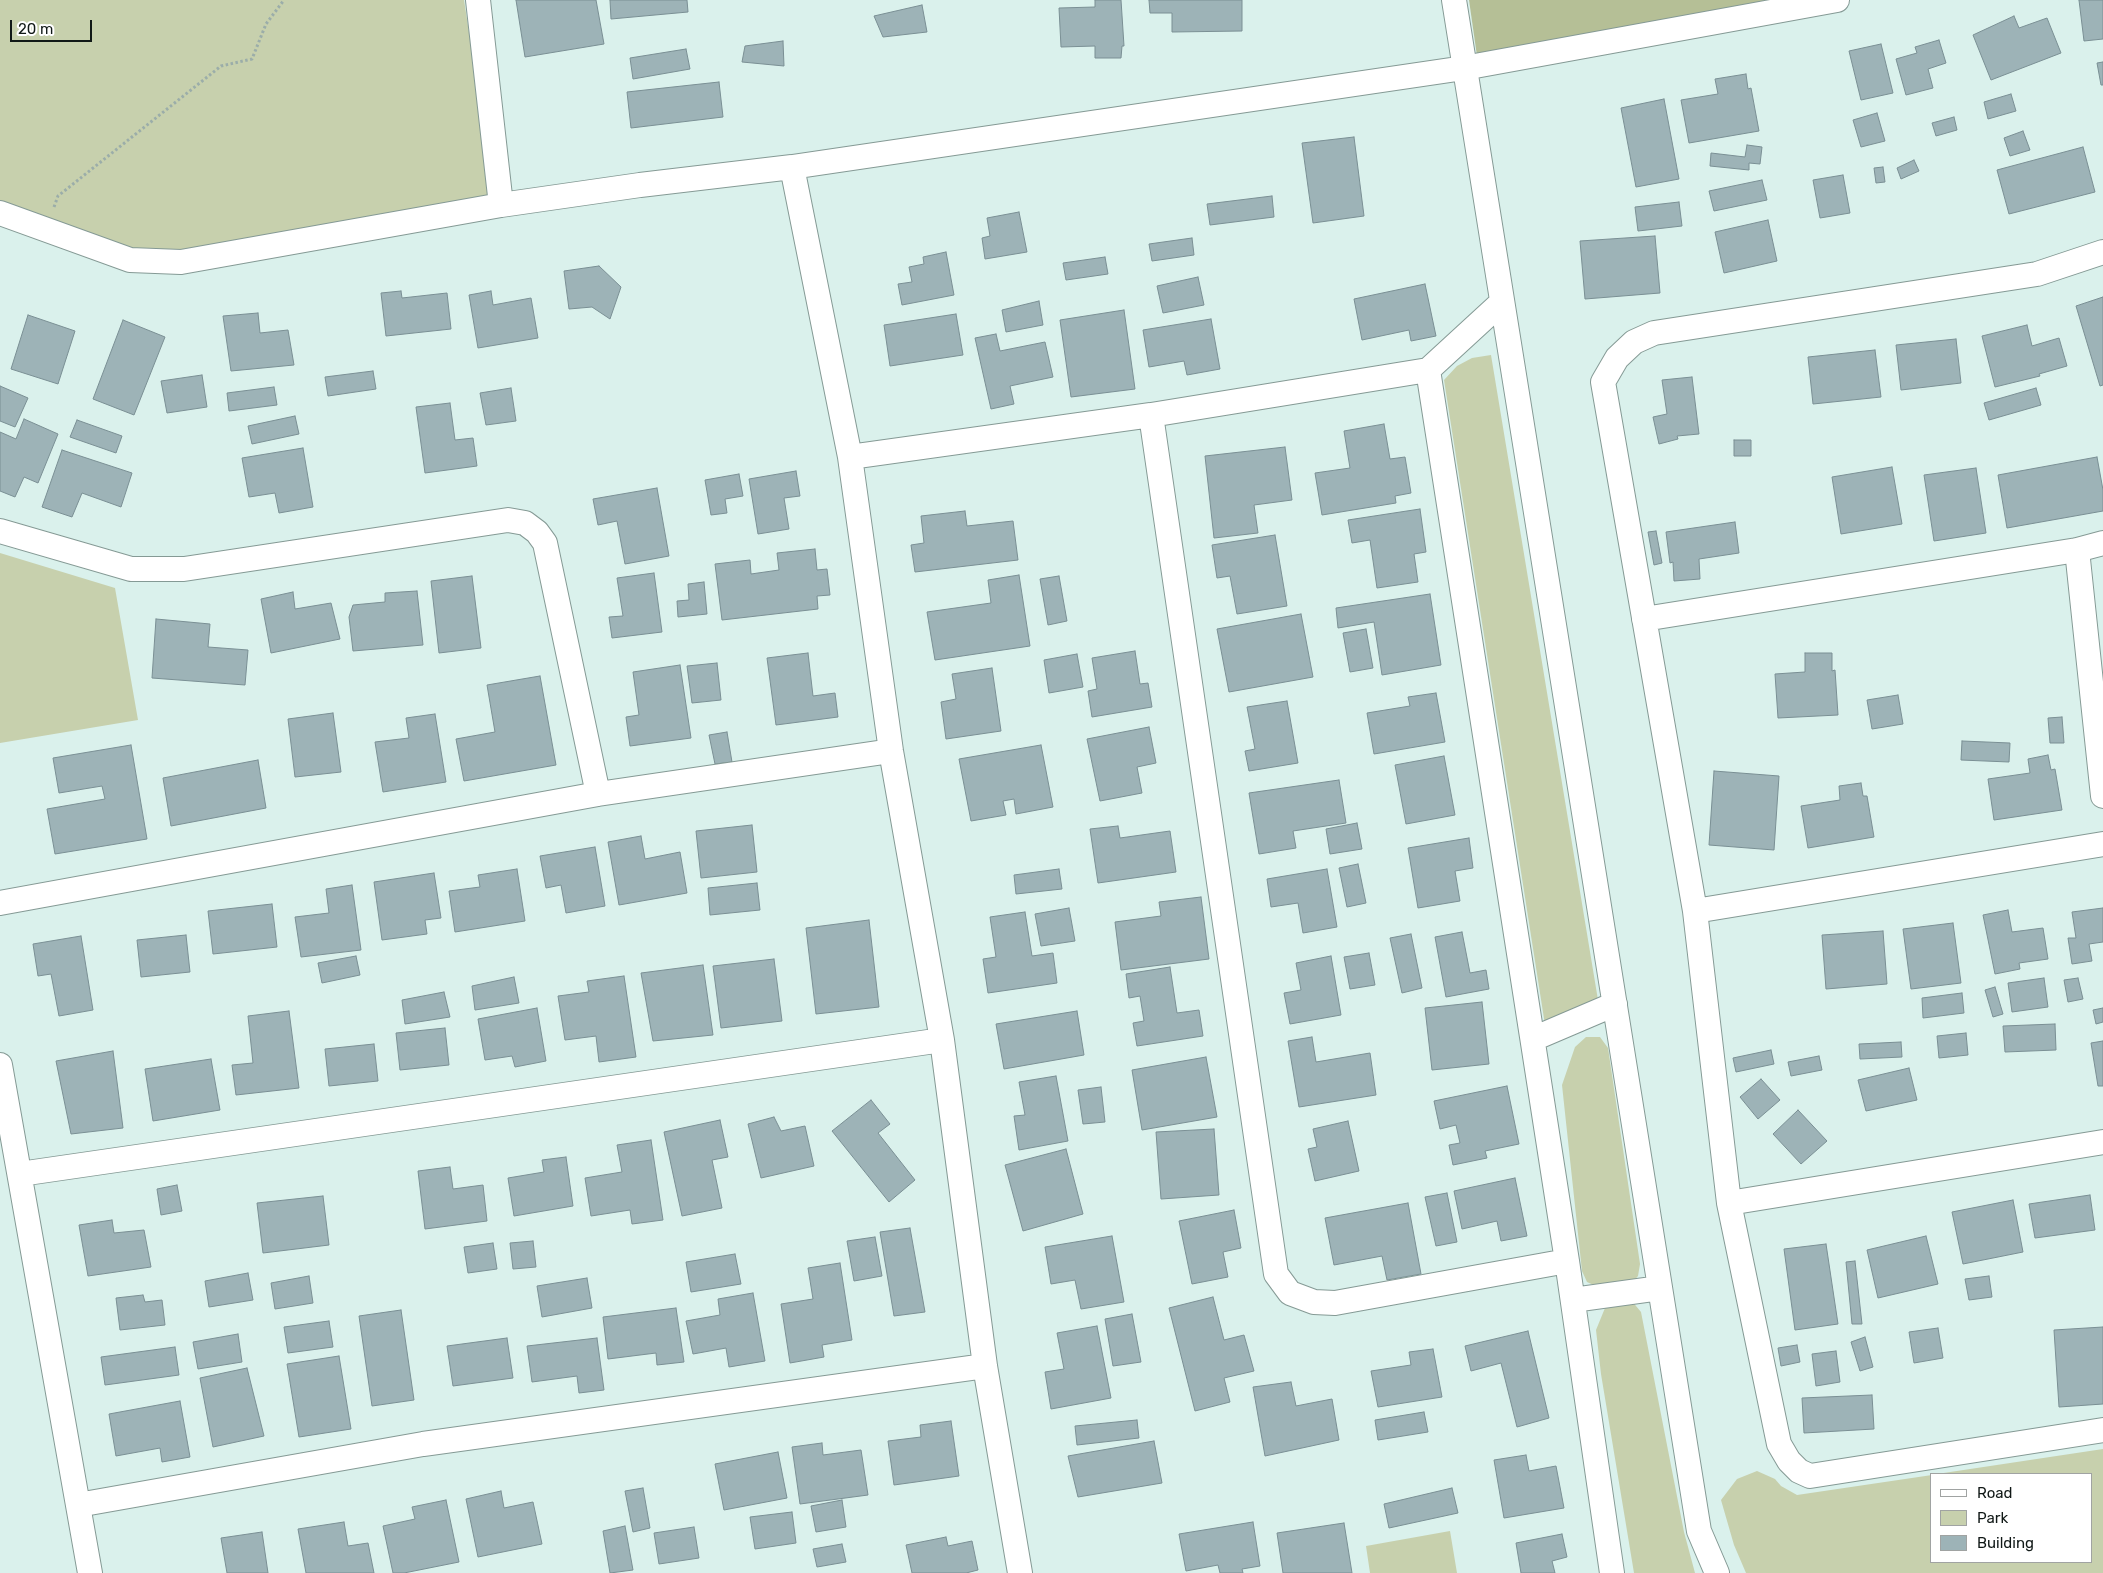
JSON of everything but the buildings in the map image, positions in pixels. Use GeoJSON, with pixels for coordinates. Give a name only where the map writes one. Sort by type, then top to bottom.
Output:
{"type":"FeatureCollection","features":[{"type":"Feature","properties":{"kind":"street"},"geometry":{"type":"LineString","coordinates":[[478,0],[501,205]]}},
{"type":"Feature","properties":{"kind":"street"},"geometry":{"type":"LineString","coordinates":[[1454,0],[1699,1532],[1717,1573]]}},
{"type":"Feature","properties":{"kind":"street"},"geometry":{"type":"LineString","coordinates":[[0,213],[130,260],[182,262],[501,205],[640,184],[792,168],[1464,68],[1792,4],[1836,0]]}},
{"type":"Feature","properties":{"kind":"street"},"geometry":{"type":"LineString","coordinates":[[792,168],[850,457],[891,750],[942,1040],[985,1366],[1020,1573]]}},
{"type":"Feature","properties":{"kind":"street"},"geometry":{"type":"LineString","coordinates":[[2103,252],[2037,274],[1654,333],[1634,342],[1617,358],[1603,382],[1695,911],[1730,1203],[1779,1444],[1789,1461],[1799,1470],[1810,1476],[2103,1430]]}},
{"type":"Feature","properties":{"kind":"street"},"geometry":{"type":"LineString","coordinates":[[850,457],[1151,415],[1428,370],[1502,302]]}},
{"type":"Feature","properties":{"kind":"street"},"geometry":{"type":"LineString","coordinates":[[1428,370],[1573,1300],[1612,1573]]}},
{"type":"Feature","properties":{"kind":"street"},"geometry":{"type":"LineString","coordinates":[[1151,415],[1276,1274],[1290,1293],[1314,1302],[1335,1303],[1567,1261]]}},
{"type":"Feature","properties":{"kind":"street"},"geometry":{"type":"LineString","coordinates":[[0,531],[131,569],[184,568],[508,520],[525,523],[537,532],[545,543],[598,794]]}},
{"type":"Feature","properties":{"kind":"street"},"geometry":{"type":"LineString","coordinates":[[1644,619],[2077,550],[2103,543]]}},
{"type":"Feature","properties":{"kind":"street"},"geometry":{"type":"LineString","coordinates":[[2077,550],[2103,796]]}},
{"type":"Feature","properties":{"kind":"street"},"geometry":{"type":"LineString","coordinates":[[0,903],[598,794],[891,750]]}},
{"type":"Feature","properties":{"kind":"street"},"geometry":{"type":"LineString","coordinates":[[1695,911],[2103,844]]}},
{"type":"Feature","properties":{"kind":"street"},"geometry":{"type":"LineString","coordinates":[[1533,1039],[1615,1004]]}},
{"type":"Feature","properties":{"kind":"street"},"geometry":{"type":"LineString","coordinates":[[20,1174],[942,1040]]}},
{"type":"Feature","properties":{"kind":"street"},"geometry":{"type":"LineString","coordinates":[[0,1065],[90,1573]]}},
{"type":"Feature","properties":{"kind":"street"},"geometry":{"type":"LineString","coordinates":[[1730,1203],[2103,1142]]}},
{"type":"Feature","properties":{"kind":"street"},"geometry":{"type":"LineString","coordinates":[[1573,1300],[1660,1288]]}},
{"type":"Feature","properties":{"kind":"street"},"geometry":{"type":"LineString","coordinates":[[78,1505],[423,1444],[985,1366]]}},
{"type":"Feature","properties":{"kind":"path"},"geometry":{"type":"LineString","coordinates":[[46,230],[58,196],[221,66],[252,58],[266,24],[284,0]]}},
{"type":"Feature","properties":{"kind":"green space"},"geometry":{"type":"Polygon","coordinates":[[[0,0],[464,0],[495,200],[181,257],[131,253],[0,206],[0,0]]]}},
{"type":"Feature","properties":{"kind":"green space"},"geometry":{"type":"Polygon","coordinates":[[[1469,0],[1783,0],[1477,56],[1469,0]]]}},
{"type":"Feature","properties":{"kind":"green space"},"geometry":{"type":"Polygon","coordinates":[[[1491,355],[1598,1000],[1545,1025],[1444,380],[1457,366],[1472,358],[1491,355]]]}},
{"type":"Feature","properties":{"kind":"green space"},"geometry":{"type":"Polygon","coordinates":[[[0,553],[115,588],[138,720],[0,743],[0,553]]]}},
{"type":"Feature","properties":{"kind":"green space"},"geometry":{"type":"Polygon","coordinates":[[[1586,1037],[1600,1037],[1608,1048],[1640,1264],[1638,1276],[1627,1289],[1598,1287],[1587,1282],[1582,1271],[1562,1085],[1575,1047],[1586,1037]]]}},
{"type":"Feature","properties":{"kind":"green space"},"geometry":{"type":"Polygon","coordinates":[[[1631,1300],[1641,1312],[1684,1532],[1695,1573],[1634,1573],[1601,1374],[1596,1330],[1605,1308],[1619,1301],[1631,1300]]]}},
{"type":"Feature","properties":{"kind":"green space"},"geometry":{"type":"Polygon","coordinates":[[[2103,1449],[2103,1573],[1746,1573],[1734,1545],[1721,1500],[1737,1479],[1757,1471],[1775,1479],[1781,1486],[1797,1495],[1930,1475],[1930,1563],[2093,1563],[2093,1473],[1944,1473],[2103,1449]]]}},
{"type":"Feature","properties":{"kind":"green space"},"geometry":{"type":"Polygon","coordinates":[[[1450,1531],[1457,1573],[1370,1573],[1366,1546],[1450,1531]]]}}]}
